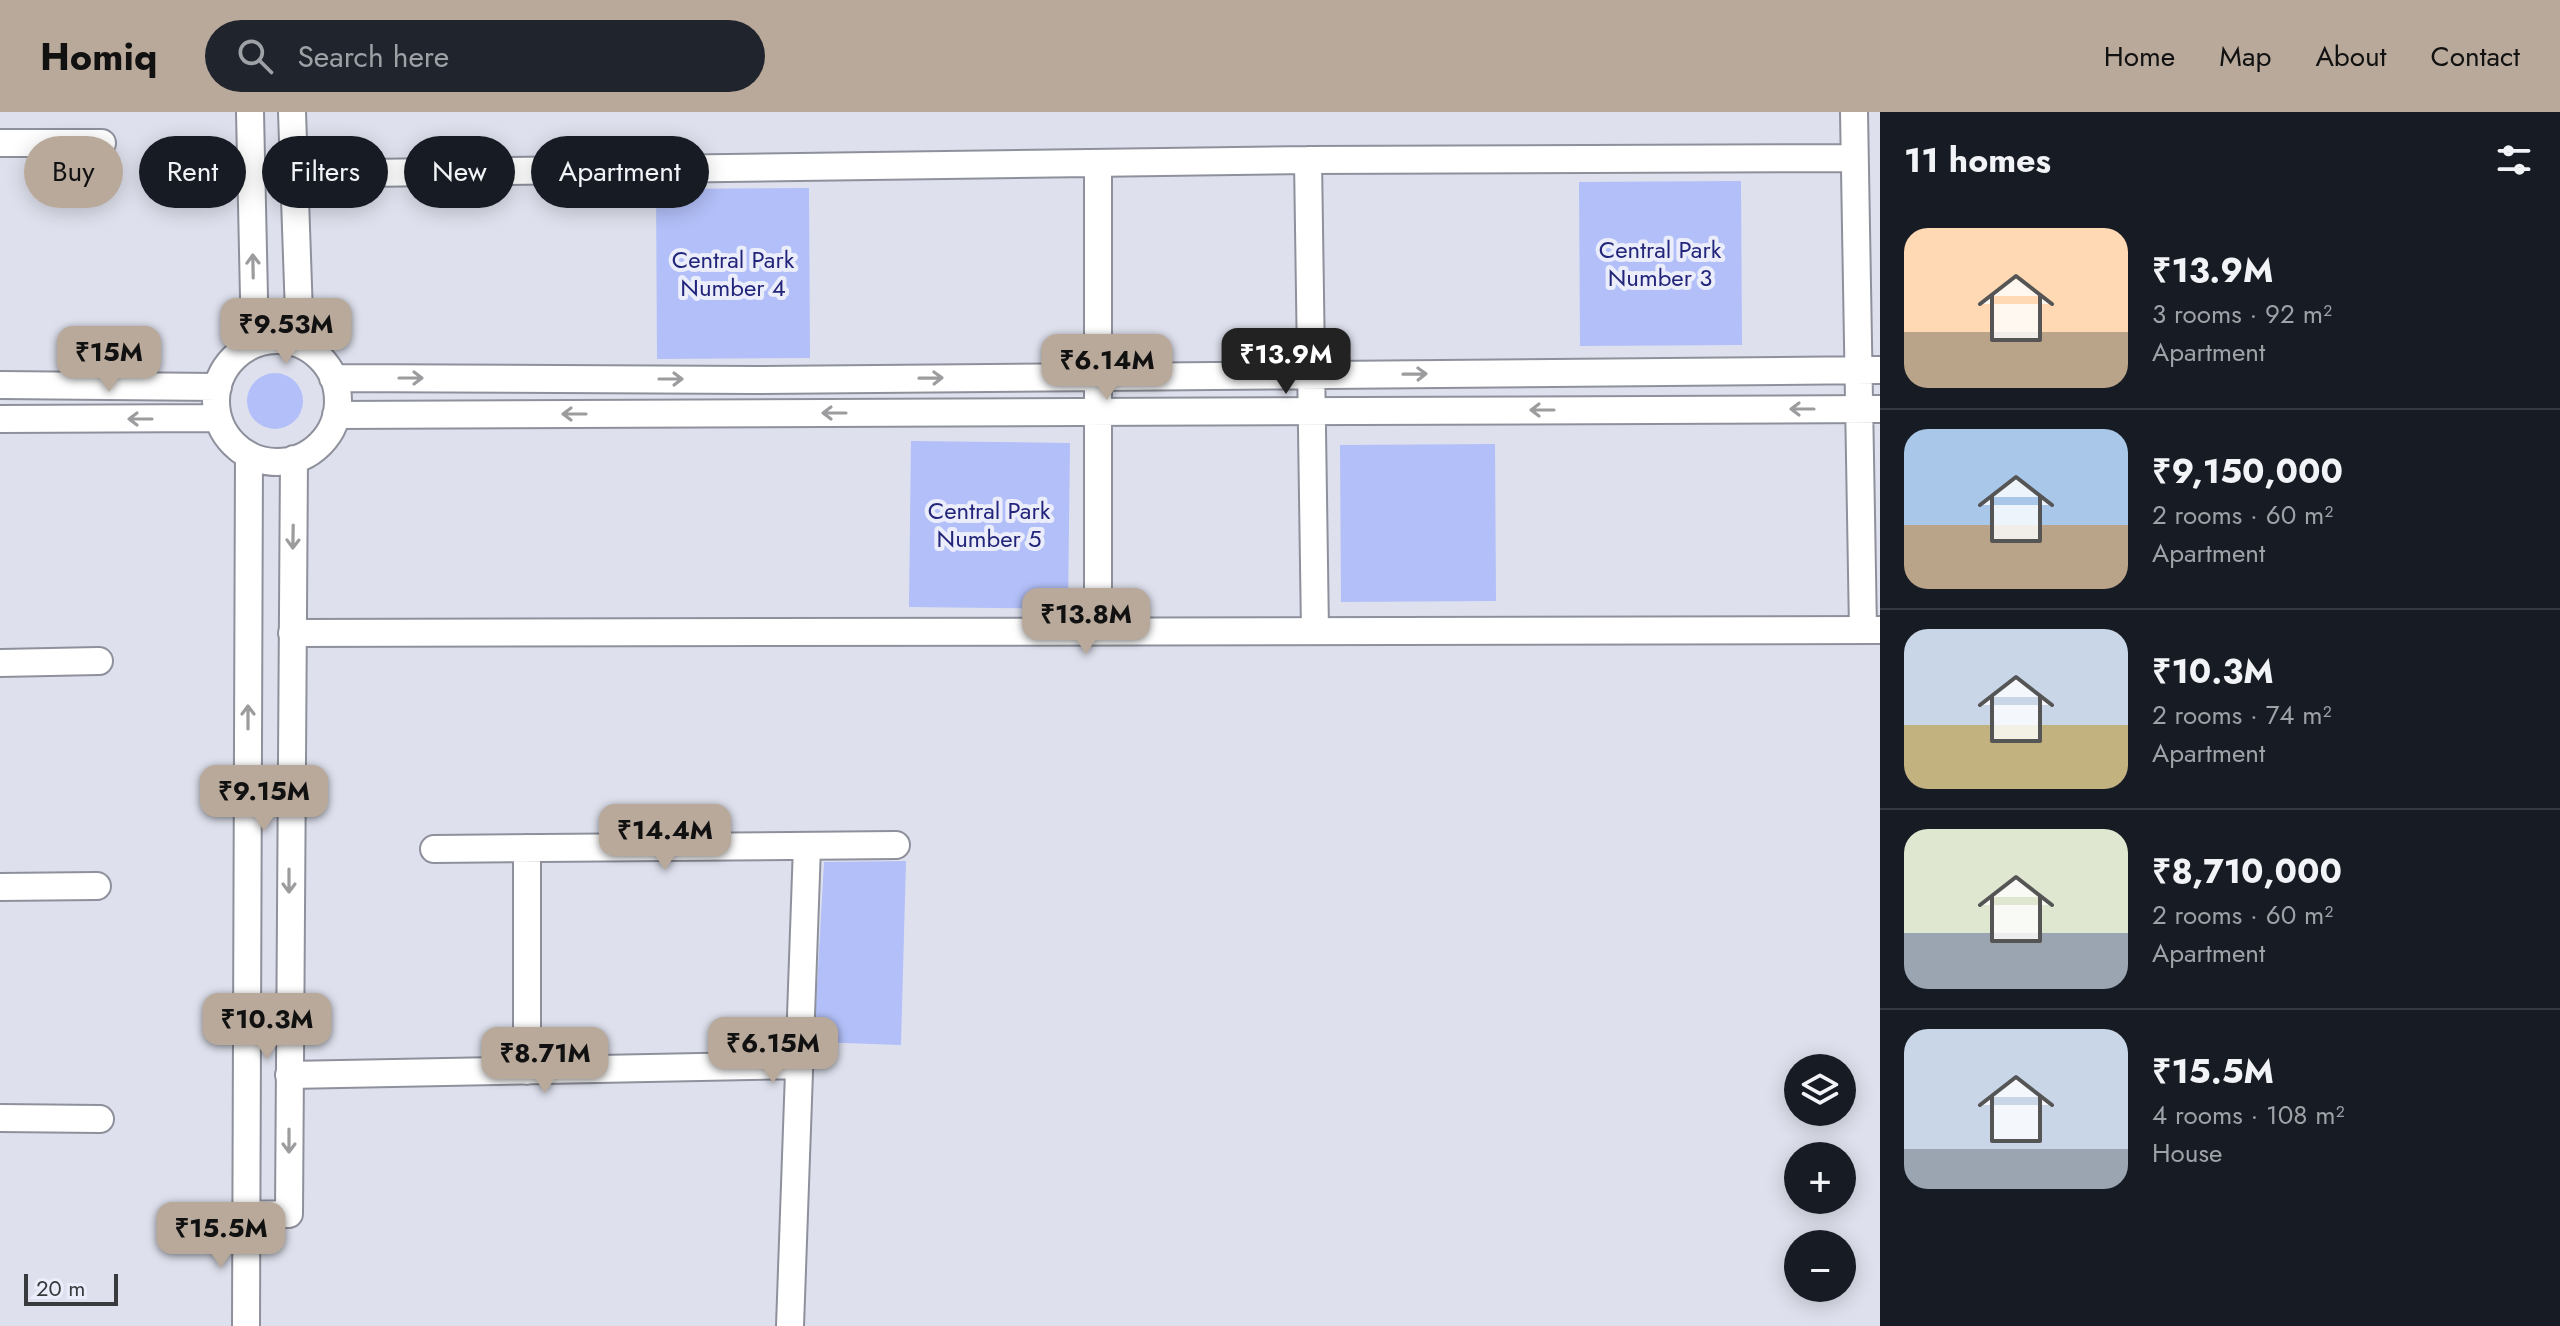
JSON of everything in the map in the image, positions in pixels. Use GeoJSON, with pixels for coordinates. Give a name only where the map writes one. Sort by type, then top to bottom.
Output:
{"type":"FeatureCollection","features":[{"type":"Feature","properties":{"kind":"street"},"geometry":{"type":"LineString","coordinates":[[250,112],[255,344]]}},
{"type":"Feature","properties":{"kind":"street"},"geometry":{"type":"LineString","coordinates":[[292,112],[293,136]]}},
{"type":"Feature","properties":{"kind":"street"},"geometry":{"type":"LineString","coordinates":[[292,633],[1872,630],[1868,370],[1854,158],[1854,112]]}},
{"type":"Feature","properties":{"kind":"street"},"geometry":{"type":"LineString","coordinates":[[0,143],[24,143]]}},
{"type":"Feature","properties":{"kind":"street"},"geometry":{"type":"LineString","coordinates":[[388,173],[1308,160],[1854,158]]}},
{"type":"Feature","properties":{"kind":"street"},"geometry":{"type":"LineString","coordinates":[[1308,160],[1315,631]]}},
{"type":"Feature","properties":{"kind":"street"},"geometry":{"type":"LineString","coordinates":[[1098,163],[1098,631]]}},
{"type":"Feature","properties":{"kind":"street"},"geometry":{"type":"LineString","coordinates":[[295,208],[300,343]]}},
{"type":"Feature","properties":{"kind":"street"},"geometry":{"type":"LineString","coordinates":[[281,339],[300,343],[316,353],[337,388],[332,428],[319,445],[282,463],[249,455],[227,437],[218,418],[218,387],[229,362],[255,344],[281,339]]}},
{"type":"Feature","properties":{"kind":"street"},"geometry":{"type":"LineString","coordinates":[[333,378],[756,380],[1868,370]]}},
{"type":"Feature","properties":{"kind":"street"},"geometry":{"type":"LineString","coordinates":[[0,385],[218,387]]}},
{"type":"Feature","properties":{"kind":"street"},"geometry":{"type":"LineString","coordinates":[[336,415],[1869,409]]}},
{"type":"Feature","properties":{"kind":"street"},"geometry":{"type":"LineString","coordinates":[[0,419],[218,418]]}},
{"type":"Feature","properties":{"kind":"street"},"geometry":{"type":"LineString","coordinates":[[246,1326],[249,455]]}},
{"type":"Feature","properties":{"kind":"street"},"geometry":{"type":"LineString","coordinates":[[247,1215],[289,1214],[294,459]]}},
{"type":"Feature","properties":{"kind":"street"},"geometry":{"type":"LineString","coordinates":[[0,663],[99,661]]}},
{"type":"Feature","properties":{"kind":"street"},"geometry":{"type":"LineString","coordinates":[[434,849],[896,845]]}},
{"type":"Feature","properties":{"kind":"street"},"geometry":{"type":"LineString","coordinates":[[790,1326],[807,846]]}},
{"type":"Feature","properties":{"kind":"street"},"geometry":{"type":"LineString","coordinates":[[527,848],[527,1071]]}},
{"type":"Feature","properties":{"kind":"street"},"geometry":{"type":"LineString","coordinates":[[0,887],[97,886]]}},
{"type":"Feature","properties":{"kind":"street"},"geometry":{"type":"LineString","coordinates":[[247,1087],[289,1080],[799,1065]]}},
{"type":"Feature","properties":{"kind":"street"},"geometry":{"type":"LineString","coordinates":[[0,1118],[100,1119]]}},
{"type":"Feature","properties":{"kind":"green space","name":"Central Park Number 3"},"geometry":{"type":"Polygon","coordinates":[[[1741,181],[1742,345],[1580,346],[1579,182],[1741,181]]]}},
{"type":"Feature","properties":{"kind":"green space","name":"Central Park Number 4"},"geometry":{"type":"Polygon","coordinates":[[[809,188],[810,358],[657,359],[656,208],[709,208],[709,189],[809,188]]]}},
{"type":"Feature","properties":{"kind":"green space"},"geometry":{"type":"Polygon","coordinates":[[[275,373],[295,381],[303,401],[295,421],[275,429],[255,421],[247,401],[255,381],[275,373]]]}},
{"type":"Feature","properties":{"kind":"green space","name":"Central Park Number 5"},"geometry":{"type":"Polygon","coordinates":[[[911,441],[1070,443],[1068,609],[909,607],[911,441]]]}},
{"type":"Feature","properties":{"kind":"green space"},"geometry":{"type":"Polygon","coordinates":[[[1495,444],[1496,601],[1341,602],[1340,445],[1495,444]]]}},
{"type":"Feature","properties":{"kind":"green space"},"geometry":{"type":"Polygon","coordinates":[[[906,861],[901,1045],[814,1042],[824,862],[906,861]]]}}]}
